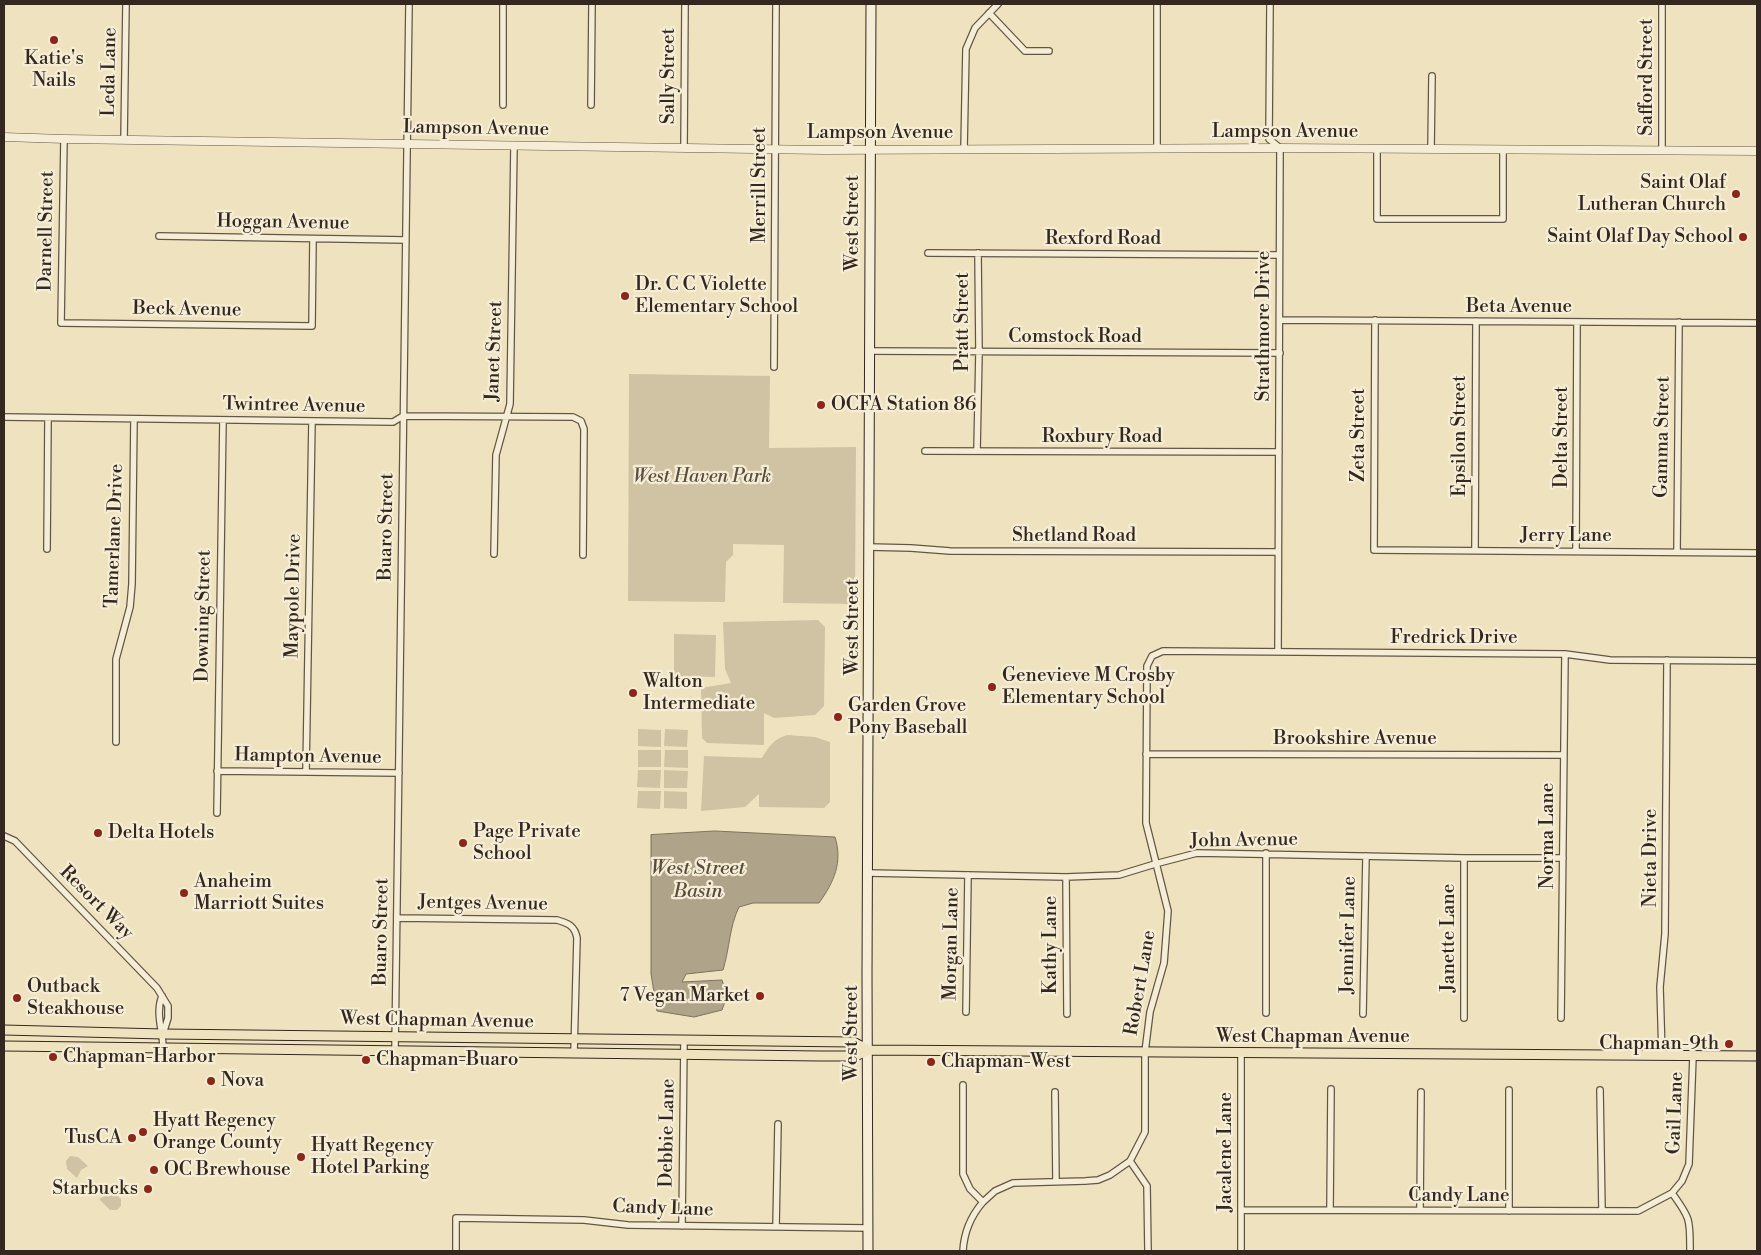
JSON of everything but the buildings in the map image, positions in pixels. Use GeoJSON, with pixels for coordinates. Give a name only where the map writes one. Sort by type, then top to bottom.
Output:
{"type":"FeatureCollection","features":[{"type":"Feature","properties":{"kind":"main road","name":"West Street"},"geometry":{"type":"LineString","coordinates":[[868,1251],[871,4]]}},
{"type":"Feature","properties":{"kind":"main road","name":"West Chapman Avenue"},"geometry":{"type":"LineString","coordinates":[[4,1030],[163,1034],[853,1042],[869,1050]]}},
{"type":"Feature","properties":{"kind":"main road","name":"West Chapman Avenue"},"geometry":{"type":"LineString","coordinates":[[4,1046],[855,1056],[869,1050],[1757,1056]]}},
{"type":"Feature","properties":{"kind":"street","name":"Leda Lane"},"geometry":{"type":"LineString","coordinates":[[124,140],[126,4]]}},
{"type":"Feature","properties":{"kind":"street","name":"Buaro Street"},"geometry":{"type":"LineString","coordinates":[[395,1050],[409,4]]}},
{"type":"Feature","properties":{"kind":"street"},"geometry":{"type":"LineString","coordinates":[[503,4],[503,105]]}},
{"type":"Feature","properties":{"kind":"street"},"geometry":{"type":"LineString","coordinates":[[591,105],[592,4]]}},
{"type":"Feature","properties":{"kind":"street","name":"Sally Street"},"geometry":{"type":"LineString","coordinates":[[684,148],[685,4]]}},
{"type":"Feature","properties":{"kind":"street","name":"Merrill Street"},"geometry":{"type":"LineString","coordinates":[[774,367],[776,4]]}},
{"type":"Feature","properties":{"kind":"street"},"geometry":{"type":"LineString","coordinates":[[964,149],[966,49],[976,28],[998,4]]}},
{"type":"Feature","properties":{"kind":"street"},"geometry":{"type":"LineString","coordinates":[[1156,149],[1157,4]]}},
{"type":"Feature","properties":{"kind":"street","name":"Strathmore Drive"},"geometry":{"type":"LineString","coordinates":[[1270,4],[1269,138],[1280,148],[1278,652]]}},
{"type":"Feature","properties":{"kind":"street","name":"Safford Street"},"geometry":{"type":"LineString","coordinates":[[1662,4],[1662,150]]}},
{"type":"Feature","properties":{"kind":"street"},"geometry":{"type":"LineString","coordinates":[[988,13],[1026,51],[1049,51]]}},
{"type":"Feature","properties":{"kind":"street"},"geometry":{"type":"LineString","coordinates":[[1432,76],[1432,149]]}},
{"type":"Feature","properties":{"kind":"street","name":"Lampson Avenue"},"geometry":{"type":"LineString","coordinates":[[4,136],[64,139],[775,150],[1280,148],[1757,151]]}},
{"type":"Feature","properties":{"kind":"street","name":"Darnell Street"},"geometry":{"type":"LineString","coordinates":[[61,323],[64,139]]}},
{"type":"Feature","properties":{"kind":"street","name":"Janet Street"},"geometry":{"type":"LineString","coordinates":[[494,554],[496,455],[510,404],[514,146]]}},
{"type":"Feature","properties":{"kind":"street"},"geometry":{"type":"LineString","coordinates":[[1377,149],[1377,219],[1503,219],[1503,150]]}},
{"type":"Feature","properties":{"kind":"street","name":"Hoggan Avenue"},"geometry":{"type":"LineString","coordinates":[[159,236],[406,240]]}},
{"type":"Feature","properties":{"kind":"street","name":"Beck Avenue"},"geometry":{"type":"LineString","coordinates":[[61,323],[312,326],[313,239]]}},
{"type":"Feature","properties":{"kind":"street","name":"Rexford Road"},"geometry":{"type":"LineString","coordinates":[[928,253],[1279,255]]}},
{"type":"Feature","properties":{"kind":"street","name":"Pratt Street"},"geometry":{"type":"LineString","coordinates":[[977,452],[980,352],[978,253]]}},
{"type":"Feature","properties":{"kind":"street","name":"Beta Avenue"},"geometry":{"type":"LineString","coordinates":[[1280,320],[1757,322]]}},
{"type":"Feature","properties":{"kind":"street","name":"Zeta Street"},"geometry":{"type":"LineString","coordinates":[[1374,550],[1375,320]]}},
{"type":"Feature","properties":{"kind":"street","name":"Epsilon Street"},"geometry":{"type":"LineString","coordinates":[[1475,550],[1476,321]]}},
{"type":"Feature","properties":{"kind":"street","name":"Delta Street"},"geometry":{"type":"LineString","coordinates":[[1576,551],[1577,322]]}},
{"type":"Feature","properties":{"kind":"street","name":"Gamma Street"},"geometry":{"type":"LineString","coordinates":[[1677,552],[1679,322]]}},
{"type":"Feature","properties":{"kind":"street","name":"Comstock Road"},"geometry":{"type":"LineString","coordinates":[[870,351],[1280,353]]}},
{"type":"Feature","properties":{"kind":"street","name":"Twintree Avenue"},"geometry":{"type":"LineString","coordinates":[[4,417],[393,422],[403,416],[573,417],[581,421],[584,429],[582,554]]}},
{"type":"Feature","properties":{"kind":"street"},"geometry":{"type":"LineString","coordinates":[[46,549],[48,418]]}},
{"type":"Feature","properties":{"kind":"street","name":"Tamerlane Drive"},"geometry":{"type":"LineString","coordinates":[[116,742],[116,659],[130,607],[132,584],[134,419]]}},
{"type":"Feature","properties":{"kind":"street","name":"Downing Street"},"geometry":{"type":"LineString","coordinates":[[217,813],[222,420]]}},
{"type":"Feature","properties":{"kind":"street","name":"Maypole Drive"},"geometry":{"type":"LineString","coordinates":[[306,771],[312,421]]}},
{"type":"Feature","properties":{"kind":"street","name":"Roxbury Road"},"geometry":{"type":"LineString","coordinates":[[925,451],[1279,452]]}},
{"type":"Feature","properties":{"kind":"street","name":"Shetland Road"},"geometry":{"type":"LineString","coordinates":[[870,547],[950,551],[1278,552]]}},
{"type":"Feature","properties":{"kind":"street","name":"Jerry Lane"},"geometry":{"type":"LineString","coordinates":[[1374,550],[1757,553]]}},
{"type":"Feature","properties":{"kind":"street","name":"Fredrick Drive"},"geometry":{"type":"LineString","coordinates":[[1152,656],[1163,652],[1565,654],[1610,660],[1757,661]]}},
{"type":"Feature","properties":{"kind":"street","name":"Norma Lane"},"geometry":{"type":"LineString","coordinates":[[1561,1018],[1565,654]]}},
{"type":"Feature","properties":{"kind":"street","name":"Robert Lane"},"geometry":{"type":"LineString","coordinates":[[1130,1161],[1145,1132],[1145,1052],[1150,1012],[1164,963],[1168,911],[1146,822],[1147,666],[1152,656]]}},
{"type":"Feature","properties":{"kind":"street","name":"Nieta Drive"},"geometry":{"type":"LineString","coordinates":[[1662,1055],[1660,988],[1665,934],[1666,660]]}},
{"type":"Feature","properties":{"kind":"street","name":"Brookshire Avenue"},"geometry":{"type":"LineString","coordinates":[[1146,754],[1564,754]]}},
{"type":"Feature","properties":{"kind":"street","name":"Hampton Avenue"},"geometry":{"type":"LineString","coordinates":[[217,771],[399,773]]}},
{"type":"Feature","properties":{"kind":"street","name":"Resort Way"},"geometry":{"type":"LineString","coordinates":[[4,836],[15,841],[158,988],[168,1006],[168,1018],[163,1034]]}},
{"type":"Feature","properties":{"kind":"street","name":"John Avenue"},"geometry":{"type":"LineString","coordinates":[[868,872],[1066,877],[1120,875],[1197,853],[1563,858]]}},
{"type":"Feature","properties":{"kind":"street"},"geometry":{"type":"LineString","coordinates":[[1266,854],[1266,1013]]}},
{"type":"Feature","properties":{"kind":"street","name":"Jennifer Lane"},"geometry":{"type":"LineString","coordinates":[[1363,1014],[1366,856]]}},
{"type":"Feature","properties":{"kind":"street","name":"Janette Lane"},"geometry":{"type":"LineString","coordinates":[[1464,858],[1464,1018]]}},
{"type":"Feature","properties":{"kind":"street","name":"Morgan Lane"},"geometry":{"type":"LineString","coordinates":[[966,1012],[968,875]]}},
{"type":"Feature","properties":{"kind":"street","name":"Kathy Lane"},"geometry":{"type":"LineString","coordinates":[[1066,877],[1067,1014]]}},
{"type":"Feature","properties":{"kind":"street","name":"Jentges Avenue"},"geometry":{"type":"LineString","coordinates":[[397,918],[557,920],[574,927],[577,938],[575,1039]]}},
{"type":"Feature","properties":{"kind":"street","name":"Resort Way"},"geometry":{"type":"LineString","coordinates":[[162,996],[158,1005],[158,1017],[163,1034],[163,1048]]}},
{"type":"Feature","properties":{"kind":"street"},"geometry":{"type":"LineString","coordinates":[[574,1053],[575,1039]]}},
{"type":"Feature","properties":{"kind":"street","name":"Debbie Lane"},"geometry":{"type":"LineString","coordinates":[[682,1226],[684,1041]]}},
{"type":"Feature","properties":{"kind":"street","name":"Jacalene Lane"},"geometry":{"type":"LineString","coordinates":[[1240,1251],[1241,1053]]}},
{"type":"Feature","properties":{"kind":"street","name":"Gail Lane"},"geometry":{"type":"LineString","coordinates":[[1672,1193],[1682,1181],[1689,1164],[1693,1056]]}},
{"type":"Feature","properties":{"kind":"street"},"geometry":{"type":"LineString","coordinates":[[963,1085],[963,1174],[970,1189],[983,1202]]}},
{"type":"Feature","properties":{"kind":"street"},"geometry":{"type":"LineString","coordinates":[[1330,1210],[1331,1089]]}},
{"type":"Feature","properties":{"kind":"street"},"geometry":{"type":"LineString","coordinates":[[1508,1211],[1509,1090]]}},
{"type":"Feature","properties":{"kind":"street"},"geometry":{"type":"LineString","coordinates":[[1600,1090],[1602,1211]]}},
{"type":"Feature","properties":{"kind":"street"},"geometry":{"type":"LineString","coordinates":[[1055,1092],[1056,1182]]}},
{"type":"Feature","properties":{"kind":"street"},"geometry":{"type":"LineString","coordinates":[[1420,1210],[1422,1092]]}},
{"type":"Feature","properties":{"kind":"street"},"geometry":{"type":"LineString","coordinates":[[776,1227],[778,1124]]}},
{"type":"Feature","properties":{"kind":"street"},"geometry":{"type":"LineString","coordinates":[[963,1251],[964,1236],[976,1209],[995,1191],[1013,1183],[1098,1180],[1110,1175],[1130,1161],[1147,1186],[1148,1251]]}},
{"type":"Feature","properties":{"kind":"street"},"geometry":{"type":"LineString","coordinates":[[1672,1193],[1686,1212],[1689,1221],[1690,1251]]}},
{"type":"Feature","properties":{"kind":"street","name":"Candy Lane"},"geometry":{"type":"LineString","coordinates":[[1241,1210],[1638,1211],[1672,1193]]}},
{"type":"Feature","properties":{"kind":"street","name":"Candy Lane"},"geometry":{"type":"LineString","coordinates":[[456,1251],[456,1218],[584,1220],[628,1225],[868,1228]]}},
{"type":"Feature","properties":{"kind":"green space","name":"West Haven Park"},"geometry":{"type":"Polygon","coordinates":[[[629,374],[770,376],[769,448],[856,447],[855,604],[783,603],[784,545],[733,544],[733,555],[726,562],[725,602],[628,601],[629,374]]]}},
{"type":"Feature","properties":{"kind":"green space"},"geometry":{"type":"Polygon","coordinates":[[[818,620],[825,627],[824,706],[815,715],[774,718],[764,713],[764,745],[707,743],[702,738],[701,688],[731,683],[725,669],[723,622],[818,620]]]}},
{"type":"Feature","properties":{"kind":"green space"},"geometry":{"type":"Polygon","coordinates":[[[674,634],[716,635],[715,677],[674,676],[674,634]]]}},
{"type":"Feature","properties":{"kind":"green space"},"geometry":{"type":"Polygon","coordinates":[[[638,729],[661,730],[661,747],[638,746],[638,729]]]}},
{"type":"Feature","properties":{"kind":"green space"},"geometry":{"type":"Polygon","coordinates":[[[665,729],[688,730],[687,747],[664,746],[665,729]]]}},
{"type":"Feature","properties":{"kind":"green space"},"geometry":{"type":"Polygon","coordinates":[[[787,735],[815,737],[830,742],[830,802],[824,808],[759,807],[759,794],[745,807],[701,811],[704,756],[762,758],[772,744],[787,735]]]}},
{"type":"Feature","properties":{"kind":"green space"},"geometry":{"type":"Polygon","coordinates":[[[638,750],[661,750],[661,767],[638,767],[638,750]]]}},
{"type":"Feature","properties":{"kind":"green space"},"geometry":{"type":"Polygon","coordinates":[[[665,750],[688,750],[688,768],[664,767],[665,750]]]}},
{"type":"Feature","properties":{"kind":"green space"},"geometry":{"type":"Polygon","coordinates":[[[638,770],[661,770],[660,788],[637,787],[638,770]]]}},
{"type":"Feature","properties":{"kind":"green space"},"geometry":{"type":"Polygon","coordinates":[[[664,770],[688,771],[687,788],[664,788],[664,770]]]}},
{"type":"Feature","properties":{"kind":"green space"},"geometry":{"type":"Polygon","coordinates":[[[638,791],[661,791],[660,809],[637,808],[638,791]]]}},
{"type":"Feature","properties":{"kind":"green space"},"geometry":{"type":"Polygon","coordinates":[[[664,791],[687,792],[687,809],[664,808],[664,791]]]}},
{"type":"Feature","properties":{"kind":"green space"},"geometry":{"type":"Polygon","coordinates":[[[70,1156],[78,1157],[88,1166],[81,1170],[77,1178],[67,1169],[66,1161],[70,1156]]]}},
{"type":"Feature","properties":{"kind":"green space"},"geometry":{"type":"Polygon","coordinates":[[[110,1189],[121,1199],[121,1206],[117,1210],[110,1210],[99,1199],[107,1195],[110,1189]]]}},
{"type":"Feature","properties":{"kind":"water","name":"West Street Basin"},"geometry":{"type":"Polygon","coordinates":[[[715,831],[835,837],[838,855],[836,872],[819,903],[753,903],[739,907],[733,922],[723,970],[686,974],[682,982],[722,980],[727,996],[722,1010],[694,1017],[657,1011],[651,974],[651,835],[715,831]]]}},
{"type":"Feature","properties":{"kind":"place","name":"Katie's Nails"},"geometry":{"type":"Point","coordinates":[54,40]}},
{"type":"Feature","properties":{"kind":"place","name":"Saint Olaf Lutheran Church"},"geometry":{"type":"Point","coordinates":[1736,194]}},
{"type":"Feature","properties":{"kind":"place","name":"Saint Olaf Day School"},"geometry":{"type":"Point","coordinates":[1743,237]}},
{"type":"Feature","properties":{"kind":"place","name":"Dr. C C Violette Elementary School"},"geometry":{"type":"Point","coordinates":[625,296]}},
{"type":"Feature","properties":{"kind":"place","name":"OCFA Station 86"},"geometry":{"type":"Point","coordinates":[821,405]}},
{"type":"Feature","properties":{"kind":"place","name":"Genevieve M Crosby Elementary School"},"geometry":{"type":"Point","coordinates":[992,687]}},
{"type":"Feature","properties":{"kind":"place","name":"Walton Intermediate"},"geometry":{"type":"Point","coordinates":[633,693]}},
{"type":"Feature","properties":{"kind":"place","name":"Garden Grove Pony Baseball"},"geometry":{"type":"Point","coordinates":[838,717]}},
{"type":"Feature","properties":{"kind":"place","name":"Delta Hotels"},"geometry":{"type":"Point","coordinates":[98,833]}},
{"type":"Feature","properties":{"kind":"place","name":"Page Private School"},"geometry":{"type":"Point","coordinates":[463,843]}},
{"type":"Feature","properties":{"kind":"place","name":"Anaheim Marriott Suites"},"geometry":{"type":"Point","coordinates":[184,893]}},
{"type":"Feature","properties":{"kind":"place","name":"7 Vegan Market"},"geometry":{"type":"Point","coordinates":[760,996]}},
{"type":"Feature","properties":{"kind":"place","name":"Outback Steakhouse"},"geometry":{"type":"Point","coordinates":[17,998]}},
{"type":"Feature","properties":{"kind":"place","name":"Chapman-9th"},"geometry":{"type":"Point","coordinates":[1729,1044]}},
{"type":"Feature","properties":{"kind":"place","name":"Chapman-Harbor"},"geometry":{"type":"Point","coordinates":[53,1057]}},
{"type":"Feature","properties":{"kind":"place","name":"Chapman-Buaro"},"geometry":{"type":"Point","coordinates":[366,1060]}},
{"type":"Feature","properties":{"kind":"place","name":"Chapman-West"},"geometry":{"type":"Point","coordinates":[931,1062]}},
{"type":"Feature","properties":{"kind":"place","name":"Nova"},"geometry":{"type":"Point","coordinates":[211,1081]}},
{"type":"Feature","properties":{"kind":"place","name":"Hyatt Regency Orange County"},"geometry":{"type":"Point","coordinates":[143,1132]}},
{"type":"Feature","properties":{"kind":"place","name":"TusCA"},"geometry":{"type":"Point","coordinates":[132,1138]}},
{"type":"Feature","properties":{"kind":"place","name":"Hyatt Regency Hotel Parking"},"geometry":{"type":"Point","coordinates":[301,1157]}},
{"type":"Feature","properties":{"kind":"place","name":"OC Brewhouse"},"geometry":{"type":"Point","coordinates":[154,1170]}},
{"type":"Feature","properties":{"kind":"place","name":"Starbucks"},"geometry":{"type":"Point","coordinates":[148,1189]}}]}
